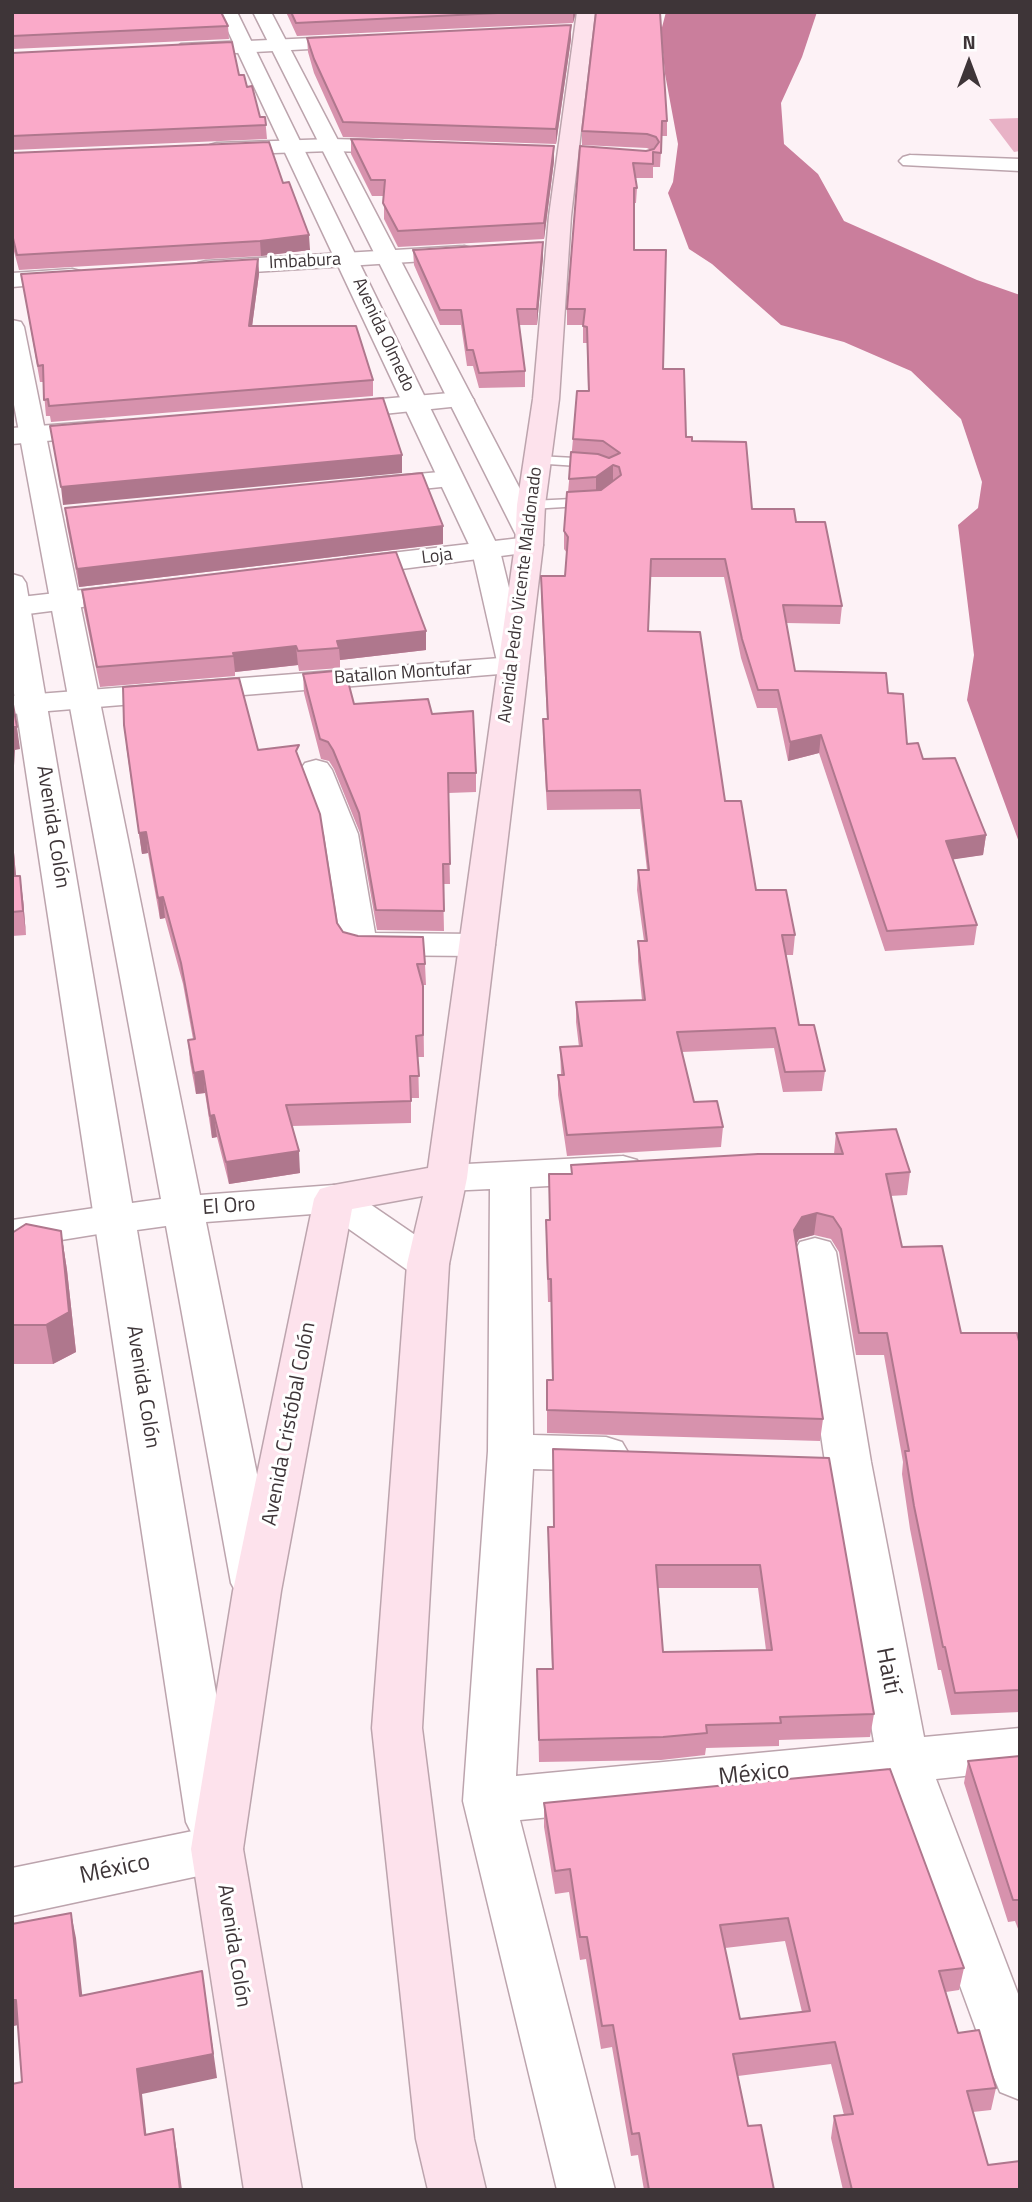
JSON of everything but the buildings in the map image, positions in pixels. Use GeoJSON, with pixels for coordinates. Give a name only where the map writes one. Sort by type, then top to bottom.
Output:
{"type":"FeatureCollection","features":[{"type":"Feature","properties":{"kind":"main road","name":"Avenida Pedro Vicente Maldonado"},"geometry":{"type":"LineString","coordinates":[[447,1178],[546,399],[544,249],[568,153],[583,21]]}},
{"type":"Feature","properties":{"kind":"main road"},"geometry":{"type":"LineString","coordinates":[[334,1199],[447,1178],[428,1264],[397,1728],[445,2139],[457,2190]]}},
{"type":"Feature","properties":{"kind":"main road","name":"Avenida Cristóbal Colón"},"geometry":{"type":"LineString","coordinates":[[217,1849],[257,1591],[334,1199]]}},
{"type":"Feature","properties":{"kind":"main road","name":"Avenida Colón"},"geometry":{"type":"LineString","coordinates":[[217,1849],[273,2190]]}},
{"type":"Feature","properties":{"kind":"street","name":"Avenida Olmedo"},"geometry":{"type":"LineString","coordinates":[[228,12],[486,551],[513,666]]}},
{"type":"Feature","properties":{"kind":"street","name":"Avenida Olmedo"},"geometry":{"type":"LineString","coordinates":[[262,12],[461,400],[530,528]]}},
{"type":"Feature","properties":{"kind":"street"},"geometry":{"type":"LineString","coordinates":[[163,51],[376,41]]}},
{"type":"Feature","properties":{"kind":"street"},"geometry":{"type":"LineString","coordinates":[[192,150],[331,145],[423,148]]}},
{"type":"Feature","properties":{"kind":"street"},"geometry":{"type":"LineString","coordinates":[[910,161],[1020,165]]}},
{"type":"Feature","properties":{"kind":"street","name":"Imbabura"},"geometry":{"type":"LineString","coordinates":[[187,269],[492,251]]}},
{"type":"Feature","properties":{"kind":"street"},"geometry":{"type":"LineString","coordinates":[[12,279],[93,275]]}},
{"type":"Feature","properties":{"kind":"street"},"geometry":{"type":"LineString","coordinates":[[12,327],[22,435],[63,516],[65,601],[257,1591]]}},
{"type":"Feature","properties":{"kind":"street"},"geometry":{"type":"LineString","coordinates":[[306,414],[461,400]]}},
{"type":"Feature","properties":{"kind":"street"},"geometry":{"type":"LineString","coordinates":[[22,435],[128,427]]}},
{"type":"Feature","properties":{"kind":"street"},"geometry":{"type":"LineString","coordinates":[[340,489],[451,478]]}},
{"type":"Feature","properties":{"kind":"street","name":"Loja"},"geometry":{"type":"LineString","coordinates":[[323,570],[486,551],[530,528]]}},
{"type":"Feature","properties":{"kind":"street"},"geometry":{"type":"LineString","coordinates":[[13,599],[65,601],[160,590]]}},
{"type":"Feature","properties":{"kind":"street","name":"Avenida Colón"},"geometry":{"type":"LineString","coordinates":[[13,599],[22,704],[115,1219],[217,1849]]}},
{"type":"Feature","properties":{"kind":"street","name":"Batallon Montufar"},"geometry":{"type":"LineString","coordinates":[[22,704],[513,666]]}},
{"type":"Feature","properties":{"kind":"street"},"geometry":{"type":"LineString","coordinates":[[316,770],[341,834],[359,944],[477,945]]}},
{"type":"Feature","properties":{"kind":"street"},"geometry":{"type":"LineString","coordinates":[[447,1178],[664,1166]]}},
{"type":"Feature","properties":{"kind":"street"},"geometry":{"type":"LineString","coordinates":[[510,1175],[510,1451],[489,1801],[586,2190]]}},
{"type":"Feature","properties":{"kind":"street"},"geometry":{"type":"LineString","coordinates":[[334,1199],[428,1264]]}},
{"type":"Feature","properties":{"kind":"street","name":"El Oro"},"geometry":{"type":"LineString","coordinates":[[12,1234],[183,1210],[334,1199]]}},
{"type":"Feature","properties":{"kind":"street","name":"Haití"},"geometry":{"type":"LineString","coordinates":[[815,1252],[827,1462],[903,1760],[1020,2073]]}},
{"type":"Feature","properties":{"kind":"street"},"geometry":{"type":"LineString","coordinates":[[510,1451],[645,1456]]}},
{"type":"Feature","properties":{"kind":"street","name":"México"},"geometry":{"type":"LineString","coordinates":[[489,1801],[1020,1749]]}},
{"type":"Feature","properties":{"kind":"street","name":"México"},"geometry":{"type":"LineString","coordinates":[[12,1892],[217,1849]]}},
{"type":"Feature","properties":{"kind":"lane"},"geometry":{"type":"LineString","coordinates":[[537,460],[584,462],[609,467]]}},
{"type":"Feature","properties":{"kind":"lane"},"geometry":{"type":"LineString","coordinates":[[530,528],[606,497]]}},
{"type":"Feature","properties":{"kind":"shaded area"},"geometry":{"type":"Polygon","coordinates":[[[666,12],[817,12],[802,57],[781,103],[784,144],[818,174],[844,221],[977,280],[1020,295],[1020,845],[967,700],[974,655],[958,525],[978,508],[982,482],[961,419],[911,371],[844,342],[781,325],[712,264],[689,249],[668,193],[673,182],[678,144],[665,74],[661,31],[666,12]]]}},
{"type":"Feature","properties":{"kind":"shaded area"},"geometry":{"type":"Polygon","coordinates":[[[1020,118],[1020,151],[1014,152],[989,119],[1020,118]]]}}]}
